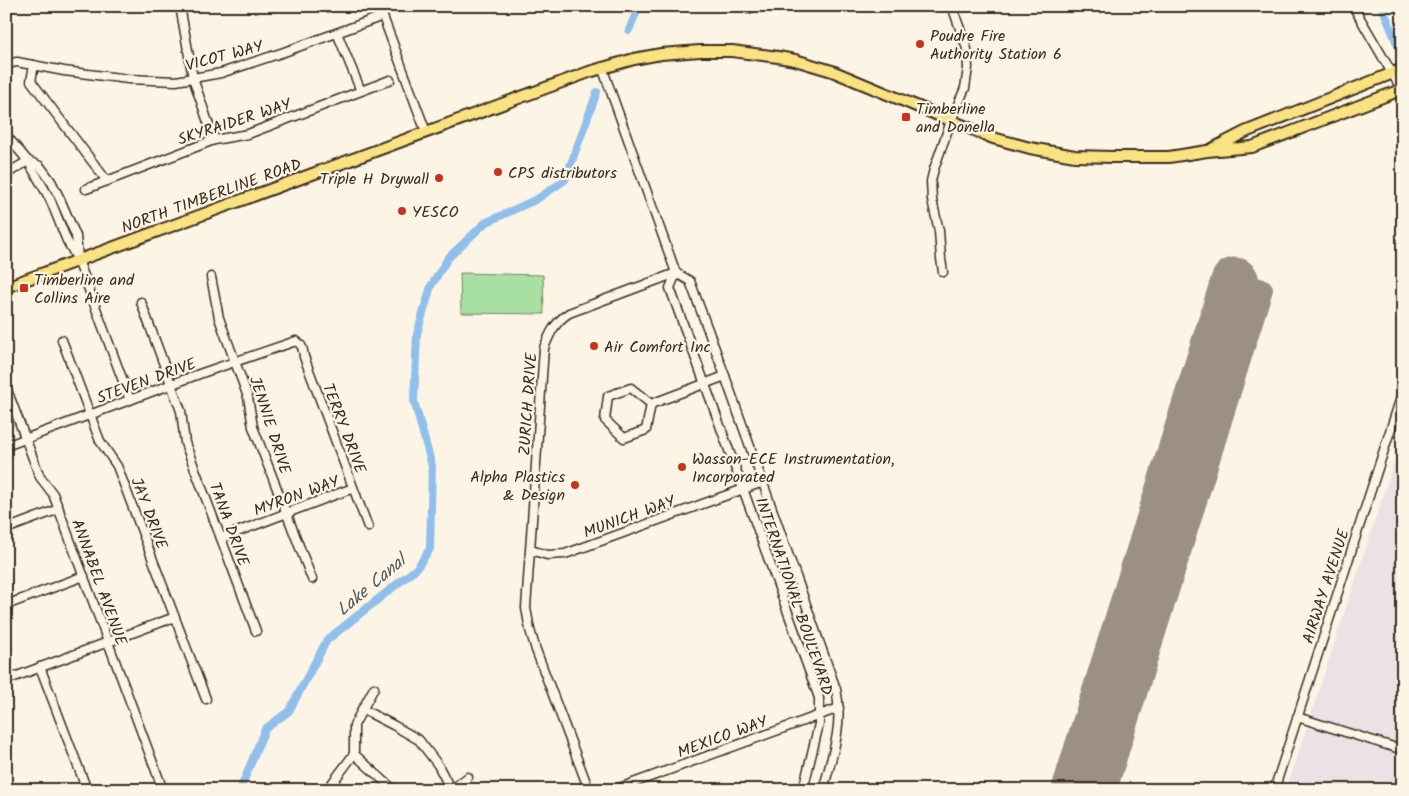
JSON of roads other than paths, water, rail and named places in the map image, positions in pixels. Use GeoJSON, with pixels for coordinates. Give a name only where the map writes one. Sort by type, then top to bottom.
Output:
{"type":"FeatureCollection","features":[{"type":"Feature","properties":{"kind":"main road","name":"NORTH TIMBERLINE ROAD"},"geometry":{"type":"LineString","coordinates":[[6,287],[602,67],[661,54],[732,51],[778,56],[795,60],[832,71],[951,121],[1002,140],[1030,148],[1075,156],[1169,157],[1207,151]]}},
{"type":"Feature","properties":{"kind":"main road"},"geometry":{"type":"LineString","coordinates":[[1207,151],[1245,132],[1403,69]]}},
{"type":"Feature","properties":{"kind":"main road"},"geometry":{"type":"LineString","coordinates":[[1207,151],[1252,147],[1402,90]]}},
{"type":"Feature","properties":{"kind":"street"},"geometry":{"type":"LineString","coordinates":[[180,6],[193,78],[214,140]]}},
{"type":"Feature","properties":{"kind":"street"},"geometry":{"type":"LineString","coordinates":[[379,6],[426,132]]}},
{"type":"Feature","properties":{"kind":"street"},"geometry":{"type":"LineString","coordinates":[[943,272],[931,181],[951,121],[965,88],[968,68],[967,48],[952,6]]}},
{"type":"Feature","properties":{"kind":"street"},"geometry":{"type":"LineString","coordinates":[[1353,6],[1402,90]]}},
{"type":"Feature","properties":{"kind":"street","name":"VICOT WAY"},"geometry":{"type":"LineString","coordinates":[[6,64],[16,62],[64,71],[128,79],[176,81],[221,73],[382,16]]}},
{"type":"Feature","properties":{"kind":"street"},"geometry":{"type":"LineString","coordinates":[[337,32],[361,91]]}},
{"type":"Feature","properties":{"kind":"street"},"geometry":{"type":"LineString","coordinates":[[34,66],[31,80],[107,181]]}},
{"type":"Feature","properties":{"kind":"street","name":"INTERNATIONAL BOULEVARD"},"geometry":{"type":"LineString","coordinates":[[602,67],[676,273],[690,281],[726,376],[836,690],[839,726],[823,790]]}},
{"type":"Feature","properties":{"kind":"street","name":"SKYRAIDER WAY"},"geometry":{"type":"LineString","coordinates":[[86,189],[214,140],[248,134],[390,80]]}},
{"type":"Feature","properties":{"kind":"street"},"geometry":{"type":"LineString","coordinates":[[6,136],[28,161],[40,166],[51,181],[60,199],[76,236],[78,260],[130,400]]}},
{"type":"Feature","properties":{"kind":"street"},"geometry":{"type":"LineString","coordinates":[[6,174],[28,161]]}},
{"type":"Feature","properties":{"kind":"street","name":"INTERNATIONAL BOULEVARD"},"geometry":{"type":"LineString","coordinates":[[676,273],[670,288],[819,698],[819,724],[803,790]]}},
{"type":"Feature","properties":{"kind":"street","name":"ZURICH DRIVE"},"geometry":{"type":"LineString","coordinates":[[588,790],[530,630],[526,608],[544,348],[551,329],[568,313],[676,273]]}},
{"type":"Feature","properties":{"kind":"street","name":"JENNIE DRIVE"},"geometry":{"type":"LineString","coordinates":[[211,277],[219,318],[248,397],[253,427],[312,579]]}},
{"type":"Feature","properties":{"kind":"street"},"geometry":{"type":"LineString","coordinates":[[141,302],[172,385]]}},
{"type":"Feature","properties":{"kind":"street","name":"JAY DRIVE"},"geometry":{"type":"LineString","coordinates":[[62,340],[100,441],[117,466],[206,699]]}},
{"type":"Feature","properties":{"kind":"street","name":"STEVEN DRIVE"},"geometry":{"type":"LineString","coordinates":[[6,446],[296,341]]}},
{"type":"Feature","properties":{"kind":"street","name":"TERRY DRIVE"},"geometry":{"type":"LineString","coordinates":[[296,341],[303,348],[304,357],[368,528]]}},
{"type":"Feature","properties":{"kind":"street"},"geometry":{"type":"LineString","coordinates":[[651,404],[726,376]]}},
{"type":"Feature","properties":{"kind":"street","name":"TANA DRIVE"},"geometry":{"type":"LineString","coordinates":[[172,385],[183,417],[185,443],[256,631]]}},
{"type":"Feature","properties":{"kind":"street","name":"ANNABEL AVENUE"},"geometry":{"type":"LineString","coordinates":[[6,387],[40,477],[53,494],[59,509],[162,790]]}},
{"type":"Feature","properties":{"kind":"street"},"geometry":{"type":"LineString","coordinates":[[630,388],[651,404],[646,430],[633,435],[624,438],[605,420],[608,396],[630,388]]}},
{"type":"Feature","properties":{"kind":"street","name":"AIRWAY AVENUE"},"geometry":{"type":"LineString","coordinates":[[1274,790],[1403,391]]}},
{"type":"Feature","properties":{"kind":"street","name":"MUNICH WAY"},"geometry":{"type":"LineString","coordinates":[[531,550],[546,555],[565,554],[763,482]]}},
{"type":"Feature","properties":{"kind":"street","name":"MYRON WAY"},"geometry":{"type":"LineString","coordinates":[[220,538],[353,488]]}},
{"type":"Feature","properties":{"kind":"street"},"geometry":{"type":"LineString","coordinates":[[6,529],[59,509]]}},
{"type":"Feature","properties":{"kind":"street"},"geometry":{"type":"LineString","coordinates":[[6,605],[84,576]]}},
{"type":"Feature","properties":{"kind":"street"},"geometry":{"type":"LineString","coordinates":[[9,679],[175,618]]}},
{"type":"Feature","properties":{"kind":"street"},"geometry":{"type":"LineString","coordinates":[[40,668],[87,790]]}},
{"type":"Feature","properties":{"kind":"street"},"geometry":{"type":"LineString","coordinates":[[327,790],[354,754],[354,725],[374,688]]}},
{"type":"Feature","properties":{"kind":"street","name":"MEXICO WAY"},"geometry":{"type":"LineString","coordinates":[[614,790],[839,708]]}},
{"type":"Feature","properties":{"kind":"street"},"geometry":{"type":"LineString","coordinates":[[362,709],[419,740],[438,765],[451,790],[468,777]]}},
{"type":"Feature","properties":{"kind":"street"},"geometry":{"type":"LineString","coordinates":[[1297,717],[1403,750]]}},
{"type":"Feature","properties":{"kind":"street"},"geometry":{"type":"LineString","coordinates":[[354,754],[394,790]]}},
{"type":"Feature","properties":{"kind":"waterway","name":"Lake Canal"},"geometry":{"type":"LineString","coordinates":[[629,30],[639,6]]}},
{"type":"Feature","properties":{"kind":"waterway"},"geometry":{"type":"LineString","coordinates":[[1382,6],[1398,46]]}},
{"type":"Feature","properties":{"kind":"waterway","name":"Lake Canal"},"geometry":{"type":"LineString","coordinates":[[240,790],[265,729],[289,711],[327,640],[416,569],[430,549],[432,466],[414,401],[417,334],[431,286],[448,258],[485,223],[537,199],[565,180],[597,92]]}},
{"type":"Feature","properties":{"kind":"place","name":"Poudre Fire Authority Station 6"},"geometry":{"type":"Point","coordinates":[920,44]}},
{"type":"Feature","properties":{"kind":"place","name":"Timberline and Donella"},"geometry":{"type":"Point","coordinates":[906,117]}},
{"type":"Feature","properties":{"kind":"place","name":"CPS distributors"},"geometry":{"type":"Point","coordinates":[498,172]}},
{"type":"Feature","properties":{"kind":"place","name":"Triple H Drywall"},"geometry":{"type":"Point","coordinates":[439,178]}},
{"type":"Feature","properties":{"kind":"place","name":"YESCO"},"geometry":{"type":"Point","coordinates":[402,211]}},
{"type":"Feature","properties":{"kind":"place","name":"Timberline and Collins Aire"},"geometry":{"type":"Point","coordinates":[24,288]}},
{"type":"Feature","properties":{"kind":"place","name":"Air Comfort Inc"},"geometry":{"type":"Point","coordinates":[594,346]}},
{"type":"Feature","properties":{"kind":"place","name":"Wasson-ECE Instrumentation, Incorporated"},"geometry":{"type":"Point","coordinates":[682,467]}},
{"type":"Feature","properties":{"kind":"place","name":"Alpha Plastics & Design"},"geometry":{"type":"Point","coordinates":[575,485]}}]}
